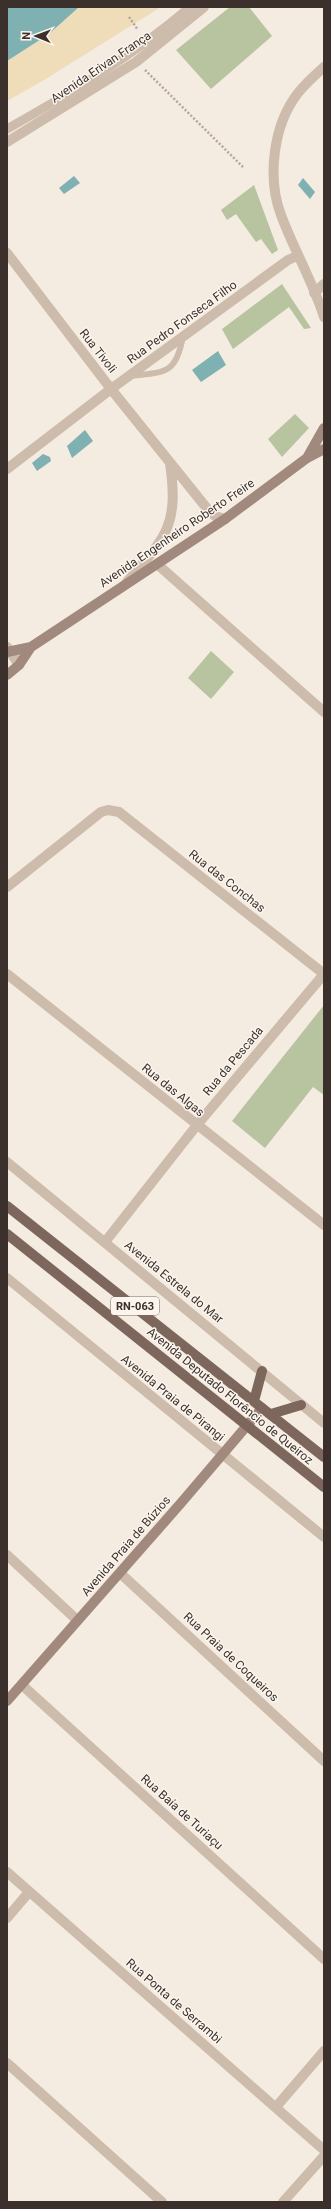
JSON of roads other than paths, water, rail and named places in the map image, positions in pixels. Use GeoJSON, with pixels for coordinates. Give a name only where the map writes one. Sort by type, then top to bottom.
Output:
{"type":"FeatureCollection","features":[{"type":"Feature","properties":{"kind":"main road","name":"Avenida Engenheiro Roberto Freire"},"geometry":{"type":"LineString","coordinates":[[7,675],[19,665],[31,647],[225,519],[307,458],[324,428]]}},
{"type":"Feature","properties":{"kind":"main road"},"geometry":{"type":"LineString","coordinates":[[307,458],[324,449]]}},
{"type":"Feature","properties":{"kind":"main road","name":"Avenida Engenheiro Roberto Freire"},"geometry":{"type":"LineString","coordinates":[[8,650],[31,647]]}},
{"type":"Feature","properties":{"kind":"main road","name":"Avenida Deputado Florêncio de Queiroz"},"geometry":{"type":"LineString","coordinates":[[7,1206],[324,1457]]}},
{"type":"Feature","properties":{"kind":"main road","name":"Avenida Deputado Florêncio de Queiroz"},"geometry":{"type":"LineString","coordinates":[[7,1234],[324,1487]]}},
{"type":"Feature","properties":{"kind":"main road"},"geometry":{"type":"LineString","coordinates":[[258,1404],[262,1371]]}},
{"type":"Feature","properties":{"kind":"main road","name":"Avenida Praia de Búzios"},"geometry":{"type":"LineString","coordinates":[[7,1701],[222,1456],[246,1426],[258,1404]]}},
{"type":"Feature","properties":{"kind":"main road"},"geometry":{"type":"LineString","coordinates":[[270,1414],[301,1405]]}},
{"type":"Feature","properties":{"kind":"street"},"geometry":{"type":"LineString","coordinates":[[7,129],[117,64],[162,31],[190,7]]}},
{"type":"Feature","properties":{"kind":"street","name":"Avenida Erivan França"},"geometry":{"type":"LineString","coordinates":[[7,142],[136,62],[204,7]]}},
{"type":"Feature","properties":{"kind":"street"},"geometry":{"type":"LineString","coordinates":[[324,67],[297,94],[283,122],[275,144],[273,165],[274,190],[280,214],[324,317]]}},
{"type":"Feature","properties":{"kind":"street","name":"Rua Tivoli"},"geometry":{"type":"LineString","coordinates":[[7,253],[111,389],[209,511],[214,516],[225,519]]}},
{"type":"Feature","properties":{"kind":"street","name":"Rua Pedro Fonseca Filho"},"geometry":{"type":"LineString","coordinates":[[7,469],[128,376],[298,256]]}},
{"type":"Feature","properties":{"kind":"street"},"geometry":{"type":"LineString","coordinates":[[314,293],[324,284]]}},
{"type":"Feature","properties":{"kind":"street"},"geometry":{"type":"LineString","coordinates":[[125,585],[158,546],[167,532],[174,497],[170,463]]}},
{"type":"Feature","properties":{"kind":"street"},"geometry":{"type":"LineString","coordinates":[[157,564],[324,712]]}},
{"type":"Feature","properties":{"kind":"street"},"geometry":{"type":"LineString","coordinates":[[8,650],[19,665]]}},
{"type":"Feature","properties":{"kind":"street","name":"Rua das Conchas"},"geometry":{"type":"LineString","coordinates":[[7,887],[101,812],[113,810],[119,812],[324,974]]}},
{"type":"Feature","properties":{"kind":"street","name":"Rua das Algas"},"geometry":{"type":"LineString","coordinates":[[7,974],[324,1225]]}},
{"type":"Feature","properties":{"kind":"street","name":"Rua da Pescada"},"geometry":{"type":"LineString","coordinates":[[105,1242],[197,1125],[324,974]]}},
{"type":"Feature","properties":{"kind":"street","name":"Avenida Estrela do Mar"},"geometry":{"type":"LineString","coordinates":[[7,1162],[324,1423]]}},
{"type":"Feature","properties":{"kind":"street","name":"Avenida Praia de Pirangi"},"geometry":{"type":"LineString","coordinates":[[7,1278],[222,1456],[324,1537]]}},
{"type":"Feature","properties":{"kind":"street"},"geometry":{"type":"LineString","coordinates":[[7,1555],[77,1620]]}},
{"type":"Feature","properties":{"kind":"street","name":"Rua Praia de Coqueiros"},"geometry":{"type":"LineString","coordinates":[[120,1572],[324,1761]]}},
{"type":"Feature","properties":{"kind":"street","name":"Rua Baía de Turiaçu"},"geometry":{"type":"LineString","coordinates":[[22,1685],[324,1959]]}},
{"type":"Feature","properties":{"kind":"street","name":"Rua Ponta de Serrambi"},"geometry":{"type":"LineString","coordinates":[[7,1872],[324,2150]]}},
{"type":"Feature","properties":{"kind":"street"},"geometry":{"type":"LineString","coordinates":[[7,1918],[29,1892]]}},
{"type":"Feature","properties":{"kind":"street"},"geometry":{"type":"LineString","coordinates":[[276,2108],[324,2051]]}},
{"type":"Feature","properties":{"kind":"street"},"geometry":{"type":"LineString","coordinates":[[7,2063],[162,2202]]}},
{"type":"Feature","properties":{"kind":"street"},"geometry":{"type":"LineString","coordinates":[[283,2202],[324,2156]]}},
{"type":"Feature","properties":{"kind":"lane"},"geometry":{"type":"LineString","coordinates":[[128,376],[158,373],[173,366],[180,350],[183,336]]}},
{"type":"Feature","properties":{"kind":"water"},"geometry":{"type":"Polygon","coordinates":[[[7,7],[79,7],[49,34],[7,61],[7,7]]]}},
{"type":"Feature","properties":{"kind":"water"},"geometry":{"type":"Polygon","coordinates":[[[74,176],[80,183],[64,194],[59,188],[74,176]]]}},
{"type":"Feature","properties":{"kind":"water"},"geometry":{"type":"Polygon","coordinates":[[[303,178],[315,192],[310,199],[298,185],[303,178]]]}},
{"type":"Feature","properties":{"kind":"water"},"geometry":{"type":"Polygon","coordinates":[[[218,351],[226,365],[201,382],[192,370],[218,351]]]}},
{"type":"Feature","properties":{"kind":"water"},"geometry":{"type":"Polygon","coordinates":[[[85,430],[93,441],[72,458],[67,446],[85,430]]]}},
{"type":"Feature","properties":{"kind":"water"},"geometry":{"type":"Polygon","coordinates":[[[43,454],[50,457],[51,461],[37,471],[32,463],[43,454]]]}}]}
